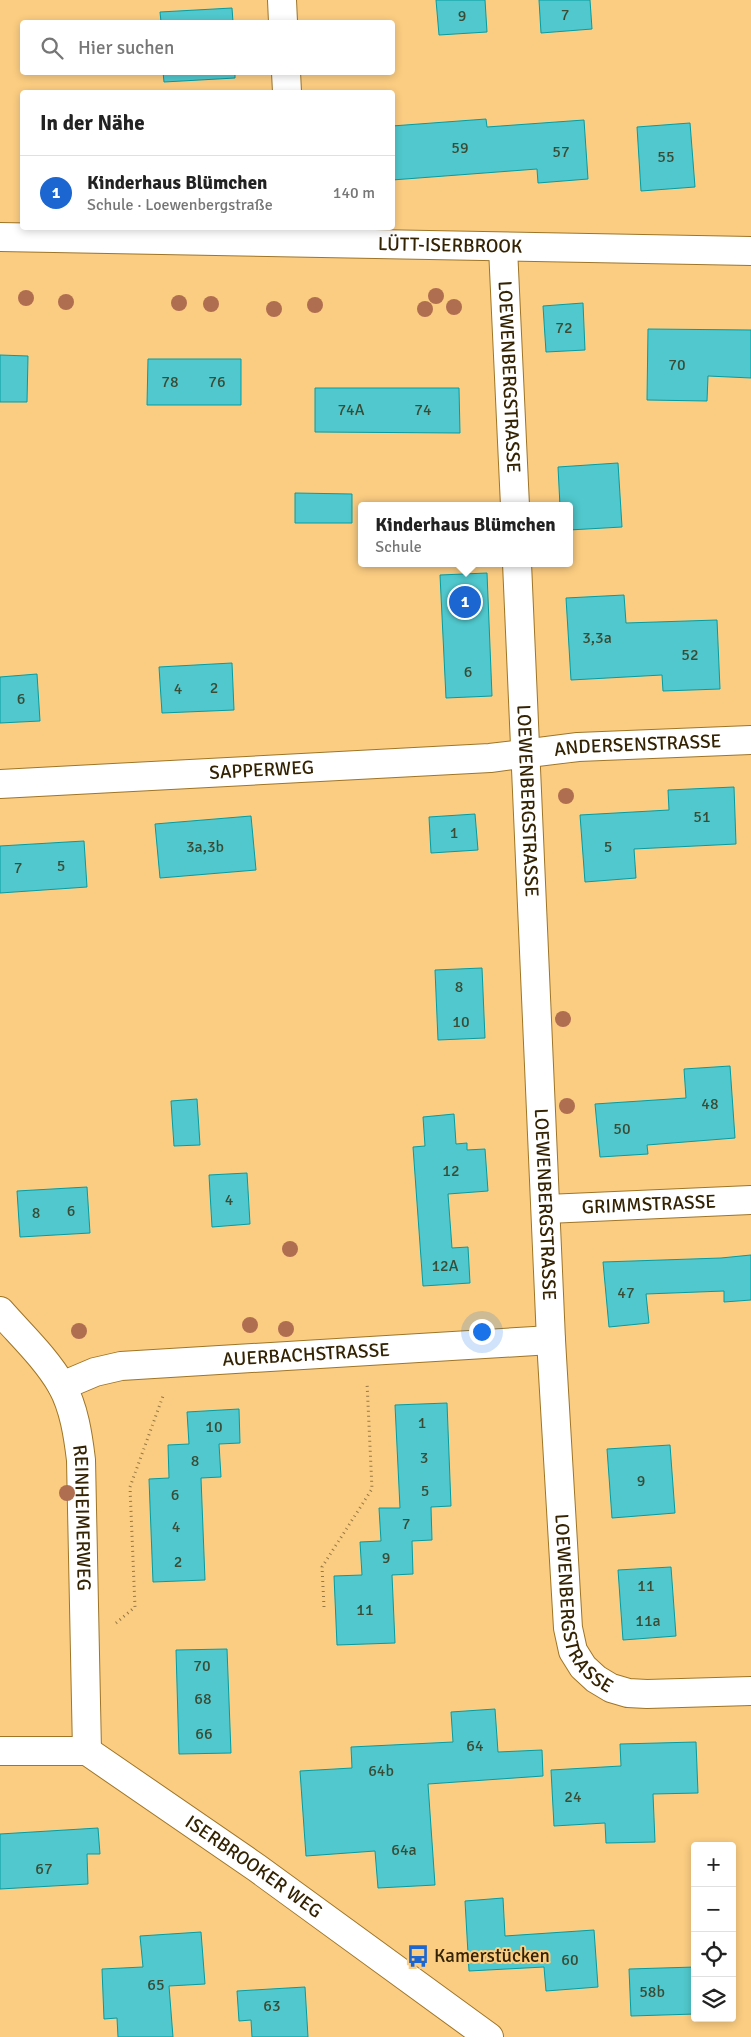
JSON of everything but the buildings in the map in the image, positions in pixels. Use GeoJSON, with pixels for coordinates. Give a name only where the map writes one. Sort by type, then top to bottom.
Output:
{"type":"FeatureCollection","features":[{"type":"Feature","properties":{"kind":"street"},"geometry":{"type":"LineString","coordinates":[[282,0],[283,20]]}},
{"type":"Feature","properties":{"kind":"street"},"geometry":{"type":"LineString","coordinates":[[286,75],[287,90]]}},
{"type":"Feature","properties":{"kind":"street","name":"LÜTT-ISERBROOK"},"geometry":{"type":"LineString","coordinates":[[0,236],[296,234],[503,248],[751,251]]}},
{"type":"Feature","properties":{"kind":"street","name":"LOEWENBERGSTRASSE"},"geometry":{"type":"LineString","coordinates":[[503,248],[515,502]]}},
{"type":"Feature","properties":{"kind":"street","name":"LOEWENBERGSTRASSE"},"geometry":{"type":"LineString","coordinates":[[517,567],[547,1208],[551,1340],[568,1628],[573,1651],[583,1667],[596,1679],[611,1688],[628,1693],[751,1691]]}},
{"type":"Feature","properties":{"kind":"street","name":"ANDERSENSTRASSE"},"geometry":{"type":"LineString","coordinates":[[525,754],[578,746],[751,740]]}},
{"type":"Feature","properties":{"kind":"street","name":"SAPPERWEG"},"geometry":{"type":"LineString","coordinates":[[0,784],[490,758],[525,754]]}},
{"type":"Feature","properties":{"kind":"street","name":"GRIMMSTRASSE"},"geometry":{"type":"LineString","coordinates":[[547,1208],[751,1200]]}},
{"type":"Feature","properties":{"kind":"street","name":"REINHEIMERWEG"},"geometry":{"type":"LineString","coordinates":[[0,1311],[28,1341],[62,1386],[77,1430],[81,1460],[87,1751]]}},
{"type":"Feature","properties":{"kind":"street","name":"AUERBACHSTRASSE"},"geometry":{"type":"LineString","coordinates":[[62,1386],[95,1372],[113,1368],[551,1340]]}},
{"type":"Feature","properties":{"kind":"street"},"geometry":{"type":"LineString","coordinates":[[0,1751],[87,1751]]}},
{"type":"Feature","properties":{"kind":"street","name":"ISERBROOKER WEG"},"geometry":{"type":"LineString","coordinates":[[87,1751],[257,1868],[490,2037]]}},
{"type":"Feature","properties":{"kind":"path"},"geometry":{"type":"LineString","coordinates":[[324,1607],[322,1567],[372,1489],[365,1352]]}},
{"type":"Feature","properties":{"kind":"path"},"geometry":{"type":"LineString","coordinates":[[85,1649],[135,1607],[130,1487],[175,1363]]}},
{"type":"Feature","properties":{"kind":"place","name":"Kinderhaus Blümchen"},"geometry":{"type":"Point","coordinates":[465,602]}},
{"type":"Feature","properties":{"kind":"place","name":"Kamerstücken"},"geometry":{"type":"Point","coordinates":[418,1956]}}]}
